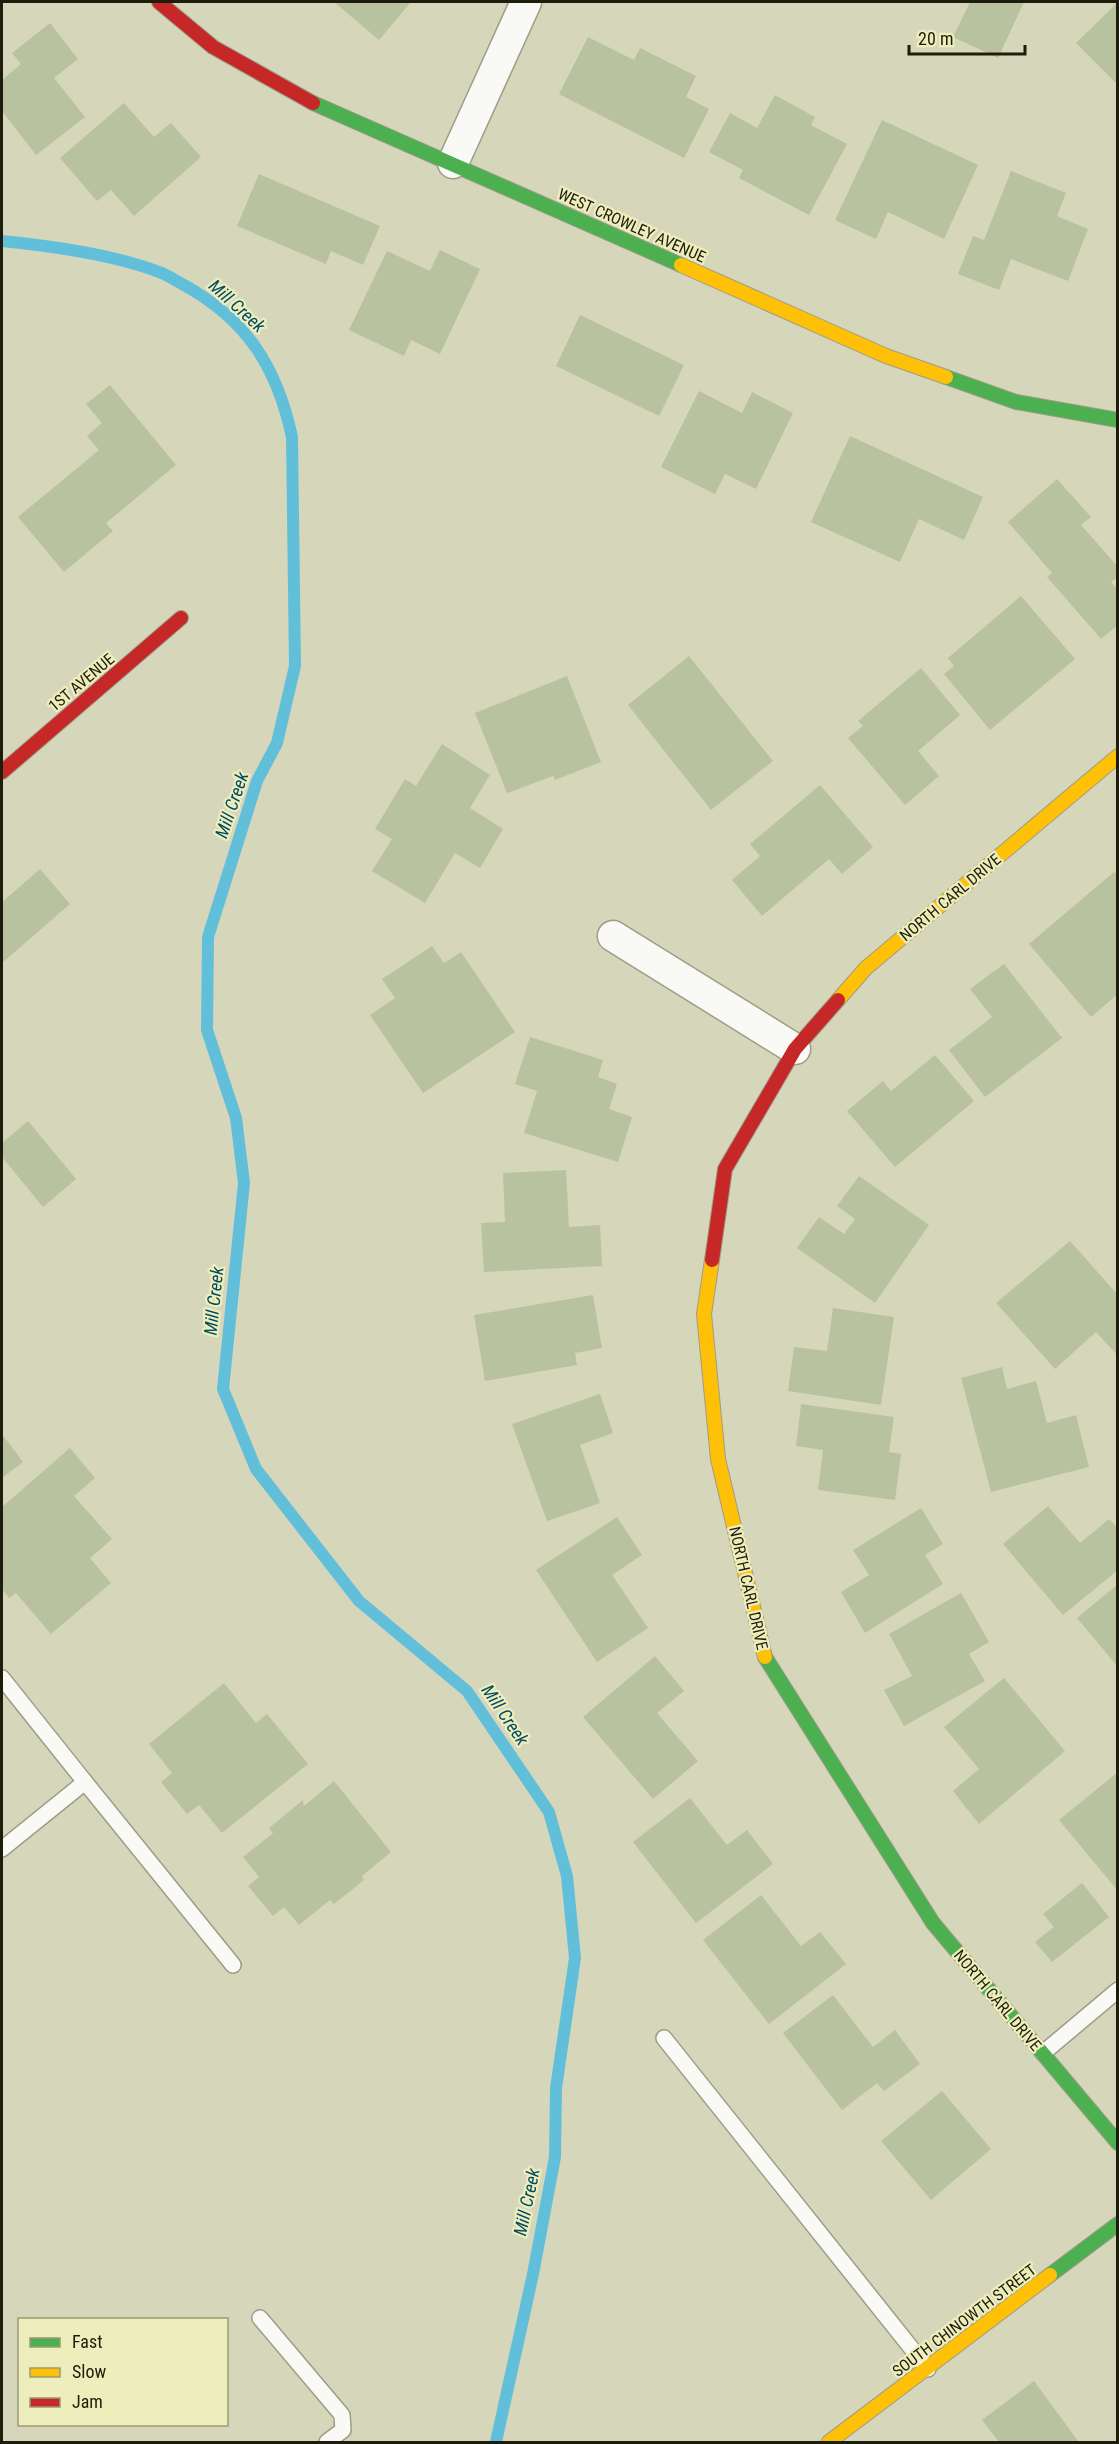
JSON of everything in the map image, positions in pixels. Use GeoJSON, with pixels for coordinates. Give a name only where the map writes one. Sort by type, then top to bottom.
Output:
{"type":"FeatureCollection","features":[{"type":"Feature","properties":{"kind":"street","name":"WEST CROWLEY AVENUE"},"geometry":{"type":"LineString","coordinates":[[159,2],[213,46],[305,99],[886,356],[1016,402],[1118,420]]}},
{"type":"Feature","properties":{"kind":"street"},"geometry":{"type":"LineString","coordinates":[[453,163],[526,2]]}},
{"type":"Feature","properties":{"kind":"street","name":"1ST AVENUE"},"geometry":{"type":"LineString","coordinates":[[2,771],[181,618]]}},
{"type":"Feature","properties":{"kind":"street","name":"NORTH CARL DRIVE"},"geometry":{"type":"LineString","coordinates":[[1118,756],[866,968],[795,1049],[725,1169],[704,1314],[718,1459],[766,1660],[933,1923],[1118,2143]]}},
{"type":"Feature","properties":{"kind":"street"},"geometry":{"type":"LineString","coordinates":[[613,936],[795,1049]]}},
{"type":"Feature","properties":{"kind":"street","name":"SOUTH CHINOWTH STREET"},"geometry":{"type":"LineString","coordinates":[[829,2442],[1118,2224]]}},
{"type":"Feature","properties":{"kind":"lane"},"geometry":{"type":"LineString","coordinates":[[2,1678],[233,1965]]}},
{"type":"Feature","properties":{"kind":"lane"},"geometry":{"type":"LineString","coordinates":[[2,1849],[85,1782]]}},
{"type":"Feature","properties":{"kind":"lane"},"geometry":{"type":"LineString","coordinates":[[1043,2053],[1118,1990]]}},
{"type":"Feature","properties":{"kind":"lane"},"geometry":{"type":"LineString","coordinates":[[664,2038],[928,2368]]}},
{"type":"Feature","properties":{"kind":"lane"},"geometry":{"type":"LineString","coordinates":[[260,2318],[342,2415],[343,2430],[327,2442]]}},
{"type":"Feature","properties":{"kind":"building"},"geometry":{"type":"Polygon","coordinates":[[[334,2],[411,2],[379,40],[334,2]]]}},
{"type":"Feature","properties":{"kind":"building"},"geometry":{"type":"Polygon","coordinates":[[[970,2],[1024,2],[998,58],[953,37],[970,2]]]}},
{"type":"Feature","properties":{"kind":"building"},"geometry":{"type":"Polygon","coordinates":[[[1118,2],[1118,85],[1076,43],[1118,2]]]}},
{"type":"Feature","properties":{"kind":"building"},"geometry":{"type":"Polygon","coordinates":[[[50,23],[78,59],[54,78],[85,117],[36,155],[2,111],[2,80],[21,64],[12,53],[50,23]]]}},
{"type":"Feature","properties":{"kind":"building"},"geometry":{"type":"Polygon","coordinates":[[[588,37],[634,60],[640,48],[696,76],[686,97],[709,109],[684,158],[559,94],[588,37]]]}},
{"type":"Feature","properties":{"kind":"building"},"geometry":{"type":"Polygon","coordinates":[[[775,95],[815,117],[811,125],[847,144],[809,215],[739,178],[743,170],[709,152],[730,113],[757,128],[775,95]]]}},
{"type":"Feature","properties":{"kind":"building"},"geometry":{"type":"Polygon","coordinates":[[[124,103],[154,137],[171,123],[201,157],[134,216],[111,190],[97,201],[60,158],[124,103]]]}},
{"type":"Feature","properties":{"kind":"building"},"geometry":{"type":"Polygon","coordinates":[[[882,120],[978,165],[944,239],[888,212],[876,239],[835,220],[882,120]]]}},
{"type":"Feature","properties":{"kind":"building"},"geometry":{"type":"Polygon","coordinates":[[[1011,171],[1066,193],[1057,216],[1088,229],[1068,281],[1011,259],[999,290],[958,274],[973,236],[984,240],[1011,171]]]}},
{"type":"Feature","properties":{"kind":"building"},"geometry":{"type":"Polygon","coordinates":[[[259,174],[380,226],[363,265],[331,251],[326,264],[237,226],[259,174]]]}},
{"type":"Feature","properties":{"kind":"building"},"geometry":{"type":"Polygon","coordinates":[[[440,250],[480,269],[440,354],[411,340],[404,356],[349,330],[387,251],[430,271],[440,250]]]}},
{"type":"Feature","properties":{"kind":"building"},"geometry":{"type":"Polygon","coordinates":[[[580,315],[684,365],[659,416],[556,366],[580,315]]]}},
{"type":"Feature","properties":{"kind":"building"},"geometry":{"type":"Polygon","coordinates":[[[110,385],[176,465],[106,523],[113,531],[64,572],[18,517],[99,450],[87,436],[102,423],[86,404],[110,385]]]}},
{"type":"Feature","properties":{"kind":"building"},"geometry":{"type":"Polygon","coordinates":[[[699,391],[742,413],[752,392],[793,413],[756,489],[725,474],[715,494],[661,467],[699,391]]]}},
{"type":"Feature","properties":{"kind":"building"},"geometry":{"type":"Polygon","coordinates":[[[850,436],[983,497],[964,540],[919,519],[900,562],[811,522],[850,436]]]}},
{"type":"Feature","properties":{"kind":"building"},"geometry":{"type":"Polygon","coordinates":[[[1057,479],[1091,517],[1081,525],[1118,567],[1118,577],[1111,582],[1118,590],[1118,625],[1101,639],[1047,577],[1052,573],[1008,522],[1057,479]]]}},
{"type":"Feature","properties":{"kind":"building"},"geometry":{"type":"Polygon","coordinates":[[[1021,596],[1075,659],[990,730],[944,674],[954,666],[948,658],[1021,596]]]}},
{"type":"Feature","properties":{"kind":"building"},"geometry":{"type":"Polygon","coordinates":[[[689,656],[773,761],[711,810],[628,705],[689,656]]]}},
{"type":"Feature","properties":{"kind":"building"},"geometry":{"type":"Polygon","coordinates":[[[921,668],[960,715],[918,751],[939,776],[905,805],[848,738],[863,726],[858,721],[921,668]]]}},
{"type":"Feature","properties":{"kind":"building"},"geometry":{"type":"Polygon","coordinates":[[[567,676],[601,762],[555,780],[553,776],[507,793],[475,713],[567,676]]]}},
{"type":"Feature","properties":{"kind":"building"},"geometry":{"type":"Polygon","coordinates":[[[442,744],[490,775],[470,808],[503,829],[480,868],[455,853],[425,903],[372,871],[392,839],[375,829],[405,779],[416,786],[442,744]]]}},
{"type":"Feature","properties":{"kind":"building"},"geometry":{"type":"Polygon","coordinates":[[[820,785],[873,847],[842,874],[829,859],[762,916],[732,880],[760,856],[750,844],[820,785]]]}},
{"type":"Feature","properties":{"kind":"building"},"geometry":{"type":"Polygon","coordinates":[[[40,869],[70,904],[2,963],[2,902],[40,869]]]}},
{"type":"Feature","properties":{"kind":"building"},"geometry":{"type":"Polygon","coordinates":[[[1114,872],[1118,876],[1118,994],[1091,1017],[1029,944],[1114,872]]]}},
{"type":"Feature","properties":{"kind":"building"},"geometry":{"type":"Polygon","coordinates":[[[432,946],[444,963],[461,952],[515,1032],[423,1093],[370,1015],[395,998],[382,979],[432,946]]]}},
{"type":"Feature","properties":{"kind":"building"},"geometry":{"type":"Polygon","coordinates":[[[1004,964],[1062,1038],[985,1097],[949,1050],[992,1017],[970,989],[1004,964]]]}},
{"type":"Feature","properties":{"kind":"building"},"geometry":{"type":"Polygon","coordinates":[[[530,1037],[603,1060],[598,1077],[617,1084],[609,1109],[632,1117],[618,1162],[524,1133],[537,1091],[515,1084],[530,1037]]]}},
{"type":"Feature","properties":{"kind":"building"},"geometry":{"type":"Polygon","coordinates":[[[935,1055],[974,1101],[895,1167],[847,1111],[883,1081],[891,1091],[935,1055]]]}},
{"type":"Feature","properties":{"kind":"building"},"geometry":{"type":"Polygon","coordinates":[[[28,1121],[76,1179],[43,1207],[2,1157],[2,1143],[28,1121]]]}},
{"type":"Feature","properties":{"kind":"building"},"geometry":{"type":"Polygon","coordinates":[[[566,1170],[569,1227],[600,1225],[602,1266],[484,1272],[481,1223],[505,1222],[503,1173],[566,1170]]]}},
{"type":"Feature","properties":{"kind":"building"},"geometry":{"type":"Polygon","coordinates":[[[859,1176],[929,1225],[875,1303],[797,1248],[819,1217],[844,1234],[855,1219],[837,1206],[859,1176]]]}},
{"type":"Feature","properties":{"kind":"building"},"geometry":{"type":"Polygon","coordinates":[[[1070,1241],[1118,1295],[1118,1356],[1096,1332],[1055,1369],[996,1303],[1070,1241]]]}},
{"type":"Feature","properties":{"kind":"building"},"geometry":{"type":"Polygon","coordinates":[[[593,1295],[602,1348],[575,1353],[577,1365],[485,1381],[474,1315],[593,1295]]]}},
{"type":"Feature","properties":{"kind":"building"},"geometry":{"type":"Polygon","coordinates":[[[833,1308],[894,1317],[881,1405],[788,1391],[794,1347],[827,1351],[833,1308]]]}},
{"type":"Feature","properties":{"kind":"building"},"geometry":{"type":"Polygon","coordinates":[[[1002,1367],[1007,1389],[1036,1381],[1047,1423],[1076,1415],[1089,1467],[991,1492],[961,1378],[1002,1367]]]}},
{"type":"Feature","properties":{"kind":"building"},"geometry":{"type":"Polygon","coordinates":[[[600,1394],[613,1433],[580,1445],[600,1503],[547,1521],[512,1424],[600,1394]]]}},
{"type":"Feature","properties":{"kind":"building"},"geometry":{"type":"Polygon","coordinates":[[[801,1404],[894,1417],[889,1452],[901,1454],[895,1500],[818,1490],[823,1450],[796,1446],[801,1404]]]}},
{"type":"Feature","properties":{"kind":"building"},"geometry":{"type":"Polygon","coordinates":[[[2,1434],[23,1462],[2,1478],[2,1434]]]}},
{"type":"Feature","properties":{"kind":"building"},"geometry":{"type":"Polygon","coordinates":[[[70,1448],[95,1478],[74,1496],[112,1539],[90,1558],[111,1583],[51,1634],[16,1593],[9,1598],[2,1589],[2,1507],[70,1448]]]}},
{"type":"Feature","properties":{"kind":"building"},"geometry":{"type":"Polygon","coordinates":[[[1048,1506],[1080,1543],[1109,1519],[1118,1528],[1118,1570],[1063,1615],[1003,1544],[1048,1506]]]}},
{"type":"Feature","properties":{"kind":"building"},"geometry":{"type":"Polygon","coordinates":[[[921,1508],[943,1544],[925,1555],[943,1584],[865,1633],[841,1592],[869,1575],[853,1550],[921,1508]]]}},
{"type":"Feature","properties":{"kind":"building"},"geometry":{"type":"Polygon","coordinates":[[[617,1517],[642,1555],[612,1575],[648,1628],[597,1662],[536,1570],[617,1517]]]}},
{"type":"Feature","properties":{"kind":"building"},"geometry":{"type":"Polygon","coordinates":[[[1118,1584],[1118,1667],[1077,1618],[1118,1584]]]}},
{"type":"Feature","properties":{"kind":"building"},"geometry":{"type":"Polygon","coordinates":[[[961,1593],[989,1642],[969,1654],[985,1681],[904,1726],[884,1690],[912,1676],[889,1634],[961,1593]]]}},
{"type":"Feature","properties":{"kind":"building"},"geometry":{"type":"Polygon","coordinates":[[[655,1656],[684,1691],[657,1713],[698,1761],[653,1799],[583,1717],[655,1656]]]}},
{"type":"Feature","properties":{"kind":"building"},"geometry":{"type":"Polygon","coordinates":[[[1004,1678],[1065,1751],[979,1824],[953,1791],[979,1769],[944,1727],[1004,1678]]]}},
{"type":"Feature","properties":{"kind":"building"},"geometry":{"type":"Polygon","coordinates":[[[224,1683],[256,1723],[267,1714],[308,1764],[222,1833],[199,1805],[187,1814],[161,1782],[172,1773],[149,1744],[224,1683]]]}},
{"type":"Feature","properties":{"kind":"building"},"geometry":{"type":"Polygon","coordinates":[[[1118,1772],[1118,1891],[1059,1820],[1118,1772]]]}},
{"type":"Feature","properties":{"kind":"building"},"geometry":{"type":"Polygon","coordinates":[[[334,1781],[391,1852],[362,1876],[364,1880],[334,1904],[330,1900],[299,1925],[284,1907],[273,1916],[248,1886],[259,1877],[243,1857],[273,1833],[269,1828],[303,1800],[304,1806],[334,1781]]]}},
{"type":"Feature","properties":{"kind":"building"},"geometry":{"type":"Polygon","coordinates":[[[690,1798],[727,1845],[747,1830],[773,1864],[696,1923],[633,1842],[690,1798]]]}},
{"type":"Feature","properties":{"kind":"building"},"geometry":{"type":"Polygon","coordinates":[[[1082,1883],[1109,1917],[1052,1962],[1035,1942],[1054,1927],[1043,1914],[1082,1883]]]}},
{"type":"Feature","properties":{"kind":"building"},"geometry":{"type":"Polygon","coordinates":[[[761,1895],[801,1946],[820,1932],[846,1964],[769,2024],[703,1940],[761,1895]]]}},
{"type":"Feature","properties":{"kind":"building"},"geometry":{"type":"Polygon","coordinates":[[[833,1995],[873,2047],[895,2030],[920,2064],[884,2091],[877,2083],[842,2110],[783,2033],[833,1995]]]}},
{"type":"Feature","properties":{"kind":"building"},"geometry":{"type":"Polygon","coordinates":[[[942,2091],[991,2149],[931,2200],[881,2141],[942,2091]]]}},
{"type":"Feature","properties":{"kind":"building"},"geometry":{"type":"Polygon","coordinates":[[[1034,2381],[1078,2441],[999,2442],[982,2420],[1034,2381]]]}},
{"type":"Feature","properties":{"kind":"waterway","name":"Mill Creek"},"geometry":{"type":"LineString","coordinates":[[2,241],[61,248],[122,260],[166,275],[206,299],[242,330],[268,367],[286,412],[292,437],[295,666],[277,743],[257,781],[208,937],[207,1030],[236,1118],[244,1183],[223,1389],[256,1469],[359,1601],[467,1691],[549,1812],[567,1876],[575,1958],[556,2088],[555,2157],[533,2274],[496,2442]]}},
{"type":"Feature","properties":{"kind":"traffic: fast"},"geometry":{"type":"LineString","coordinates":[[313,103],[681,265]]}},
{"type":"Feature","properties":{"kind":"traffic: fast"},"geometry":{"type":"LineString","coordinates":[[946,377],[1016,402],[1118,420]]}},
{"type":"Feature","properties":{"kind":"traffic: fast"},"geometry":{"type":"LineString","coordinates":[[765,1657],[933,1923],[1118,2143]]}},
{"type":"Feature","properties":{"kind":"traffic: fast"},"geometry":{"type":"LineString","coordinates":[[1050,2275],[1118,2224]]}},
{"type":"Feature","properties":{"kind":"traffic: slow"},"geometry":{"type":"LineString","coordinates":[[681,265],[886,356],[946,377]]}},
{"type":"Feature","properties":{"kind":"traffic: slow"},"geometry":{"type":"LineString","coordinates":[[838,1000],[866,968],[1118,756]]}},
{"type":"Feature","properties":{"kind":"traffic: slow"},"geometry":{"type":"LineString","coordinates":[[712,1260],[704,1314],[718,1459],[765,1657]]}},
{"type":"Feature","properties":{"kind":"traffic: slow"},"geometry":{"type":"LineString","coordinates":[[829,2442],[1050,2275]]}},
{"type":"Feature","properties":{"kind":"traffic: jam"},"geometry":{"type":"LineString","coordinates":[[159,2],[213,47],[313,103]]}},
{"type":"Feature","properties":{"kind":"traffic: jam"},"geometry":{"type":"LineString","coordinates":[[2,772],[181,618]]}},
{"type":"Feature","properties":{"kind":"traffic: jam"},"geometry":{"type":"LineString","coordinates":[[712,1260],[725,1169],[795,1049],[838,1000]]}}]}
